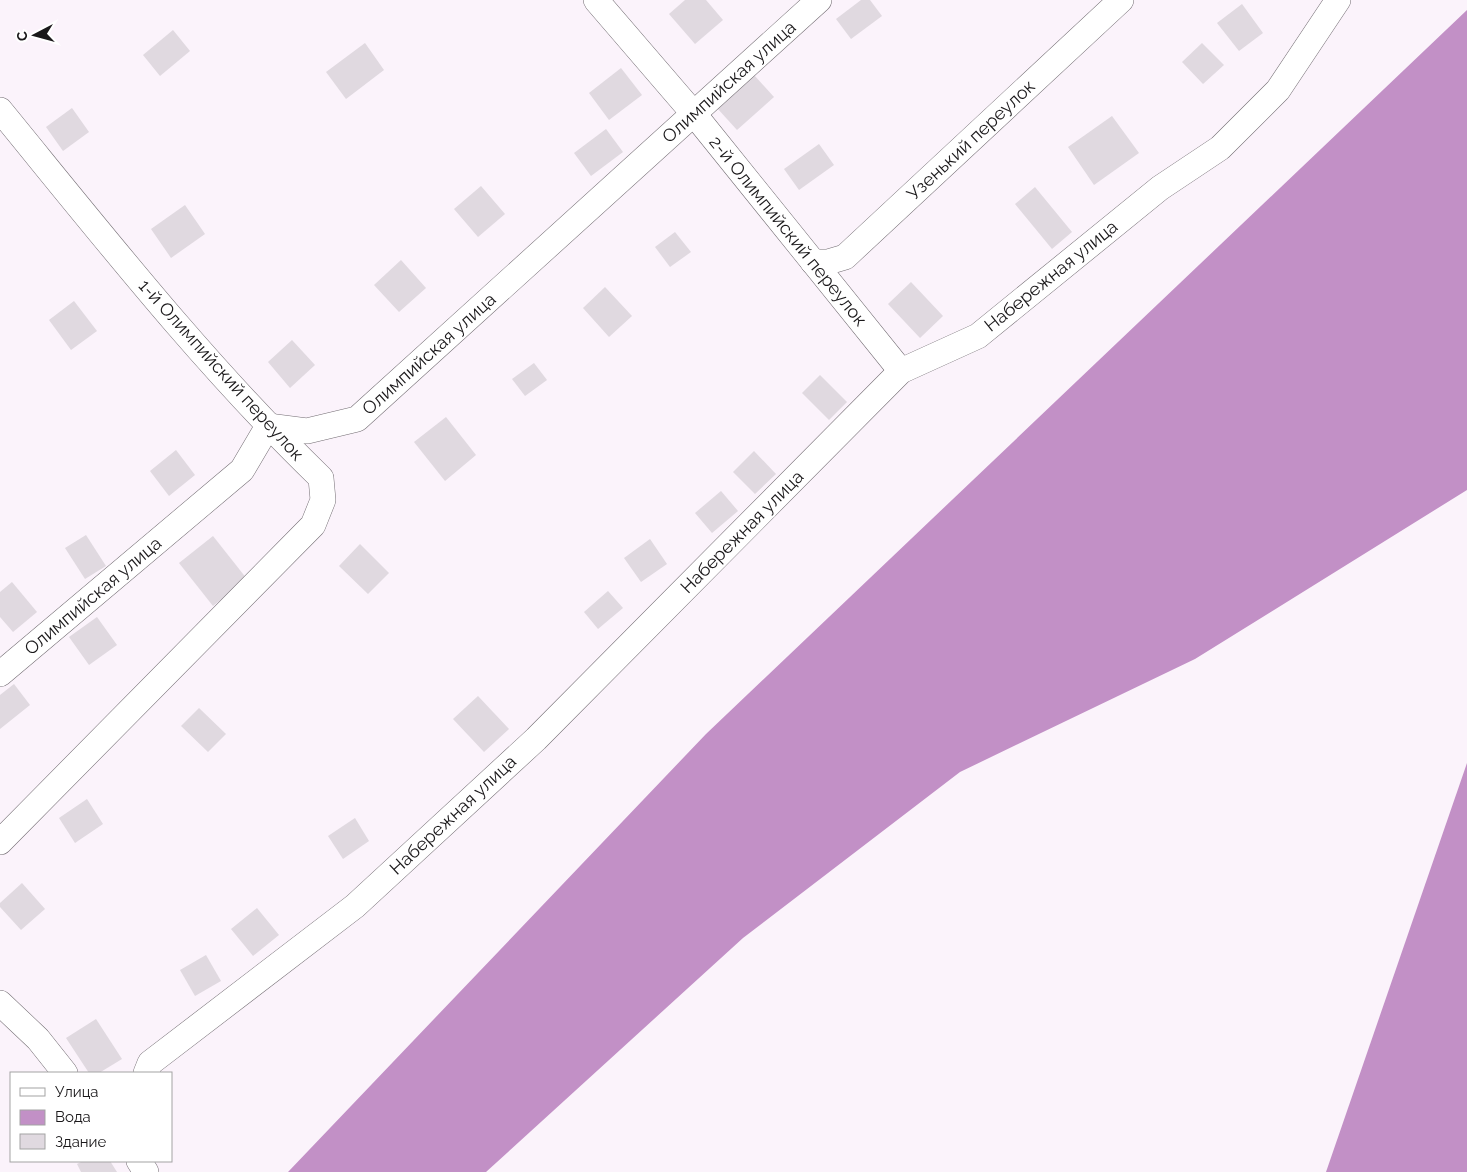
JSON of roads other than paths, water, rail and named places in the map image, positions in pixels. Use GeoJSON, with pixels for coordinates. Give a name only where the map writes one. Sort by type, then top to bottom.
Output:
{"type":"FeatureCollection","features":[{"type":"Feature","properties":{"kind":"street","name":"2-й Олимпийский переулок"},"geometry":{"type":"LineString","coordinates":[[596,0],[694,114],[901,371]]}},
{"type":"Feature","properties":{"kind":"street","name":"Олимпийская улица"},"geometry":{"type":"LineString","coordinates":[[0,674],[242,470],[268,426],[307,431],[357,419],[819,0]]}},
{"type":"Feature","properties":{"kind":"street","name":"Узенький переулок"},"geometry":{"type":"LineString","coordinates":[[813,262],[828,262],[845,257],[1121,0]]}},
{"type":"Feature","properties":{"kind":"street","name":"Набережная улица"},"geometry":{"type":"LineString","coordinates":[[146,1072],[150,1063],[355,906],[536,739],[901,371],[978,336],[1160,188],[1220,148],[1278,90],[1338,0]]}},
{"type":"Feature","properties":{"kind":"street","name":"1-й Олимпийский переулок"},"geometry":{"type":"LineString","coordinates":[[0,110],[141,282],[268,426],[321,478],[323,500],[314,525],[0,842]]}},
{"type":"Feature","properties":{"kind":"street"},"geometry":{"type":"LineString","coordinates":[[2,1009],[38,1039],[64,1072]]}},
{"type":"Feature","properties":{"kind":"water"},"geometry":{"type":"Polygon","coordinates":[[[1467,10],[1467,490],[1195,659],[960,772],[743,938],[486,1172],[288,1172],[706,734],[1467,10]]]}},
{"type":"Feature","properties":{"kind":"water"},"geometry":{"type":"Polygon","coordinates":[[[1467,763],[1467,1172],[1326,1172],[1467,763]]]}}]}
